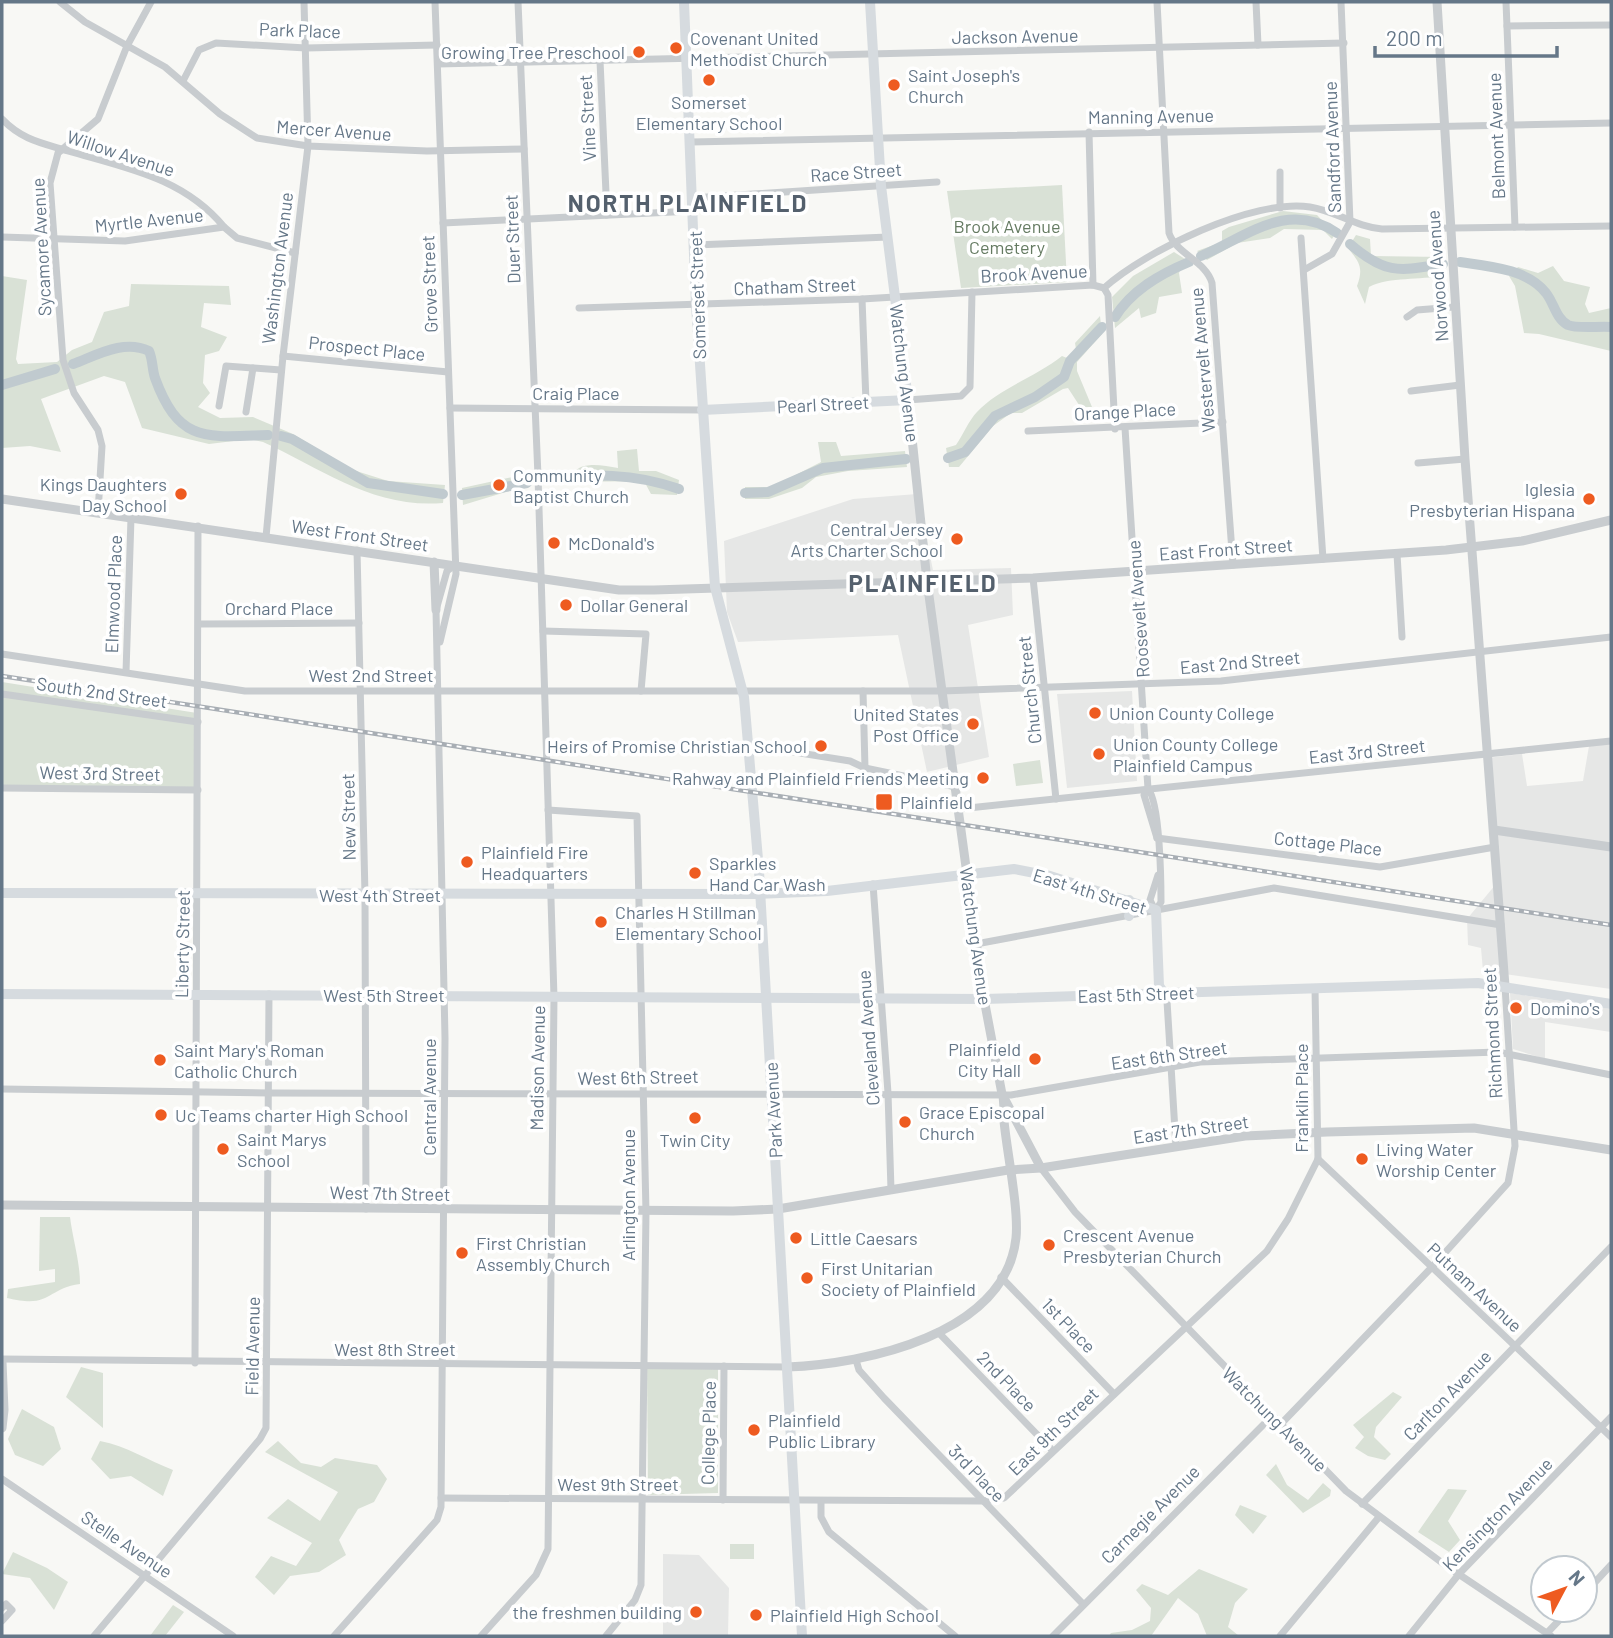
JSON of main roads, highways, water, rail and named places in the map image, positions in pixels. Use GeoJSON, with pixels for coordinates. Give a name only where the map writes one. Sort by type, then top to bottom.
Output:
{"type":"FeatureCollection","features":[{"type":"Feature","properties":{"kind":"main road","name":"Somerset Street"},"geometry":{"type":"LineString","coordinates":[[684,2],[696,305],[715,587]]}},
{"type":"Feature","properties":{"kind":"main road","name":"Watchung Avenue"},"geometry":{"type":"LineString","coordinates":[[870,2],[881,186],[908,400]]}},
{"type":"Feature","properties":{"kind":"main road","name":"Pearl Street"},"geometry":{"type":"LineString","coordinates":[[702,410],[908,400]]}},
{"type":"Feature","properties":{"kind":"main road","name":"Park Avenue"},"geometry":{"type":"LineString","coordinates":[[715,587],[743,692],[749,745],[802,1636]]}},
{"type":"Feature","properties":{"kind":"main road","name":"East 4th Street"},"geometry":{"type":"LineString","coordinates":[[759,894],[827,891],[997,869],[1032,872],[1129,900],[1156,911]]}},
{"type":"Feature","properties":{"kind":"main road","name":"West 4th Street"},"geometry":{"type":"LineString","coordinates":[[2,893],[640,896],[759,894]]}},
{"type":"Feature","properties":{"kind":"main road"},"geometry":{"type":"LineString","coordinates":[[1129,900],[1132,912],[1129,916]]}},
{"type":"Feature","properties":{"kind":"main road","name":"Roosevelt Avenue"},"geometry":{"type":"LineString","coordinates":[[1156,911],[1159,986],[1164,993]]}},
{"type":"Feature","properties":{"kind":"main road","name":"East 5th Street"},"geometry":{"type":"LineString","coordinates":[[766,999],[984,999],[1478,983],[1611,1004]]}},
{"type":"Feature","properties":{"kind":"main road","name":"West 5th Street"},"geometry":{"type":"LineString","coordinates":[[2,994],[766,999]]}},
{"type":"Feature","properties":{"kind":"waterway"},"geometry":{"type":"LineString","coordinates":[[1201,256],[1251,231],[1284,220],[1319,223],[1337,233]]}},
{"type":"Feature","properties":{"kind":"waterway"},"geometry":{"type":"LineString","coordinates":[[1350,244],[1384,266],[1404,269],[1443,264]]}},
{"type":"Feature","properties":{"kind":"waterway"},"geometry":{"type":"LineString","coordinates":[[1115,317],[1122,307],[1148,284],[1189,262]]}},
{"type":"Feature","properties":{"kind":"waterway"},"geometry":{"type":"LineString","coordinates":[[1460,262],[1507,270],[1529,279],[1546,293],[1561,319],[1568,325],[1611,327]]}},
{"type":"Feature","properties":{"kind":"waterway"},"geometry":{"type":"LineString","coordinates":[[948,458],[965,452],[995,416],[1035,397],[1064,377],[1070,361],[1102,327]]}},
{"type":"Feature","properties":{"kind":"waterway"},"geometry":{"type":"LineString","coordinates":[[73,364],[120,347],[149,351],[155,378],[164,399],[185,426],[212,435],[268,435]]}},
{"type":"Feature","properties":{"kind":"waterway"},"geometry":{"type":"LineString","coordinates":[[2,385],[55,369]]}},
{"type":"Feature","properties":{"kind":"waterway"},"geometry":{"type":"LineString","coordinates":[[281,436],[292,439],[368,483],[443,494]]}},
{"type":"Feature","properties":{"kind":"waterway"},"geometry":{"type":"LineString","coordinates":[[745,493],[768,492],[823,468],[906,459]]}},
{"type":"Feature","properties":{"kind":"waterway"},"geometry":{"type":"LineString","coordinates":[[544,480],[579,476],[629,477],[679,489]]}},
{"type":"Feature","properties":{"kind":"waterway"},"geometry":{"type":"LineString","coordinates":[[462,495],[527,483]]}},
{"type":"Feature","properties":{"kind":"railway"},"geometry":{"type":"LineString","coordinates":[[2,676],[1611,925]]}},
{"type":"Feature","properties":{"kind":"place","name":"Covenant United Methodist Church"},"geometry":{"type":"Point","coordinates":[676,48]}},
{"type":"Feature","properties":{"kind":"place","name":"Growing Tree Preschool"},"geometry":{"type":"Point","coordinates":[639,52]}},
{"type":"Feature","properties":{"kind":"place","name":"Somerset Elementary School"},"geometry":{"type":"Point","coordinates":[709,80]}},
{"type":"Feature","properties":{"kind":"place","name":"Saint Joseph's Church"},"geometry":{"type":"Point","coordinates":[894,85]}},
{"type":"Feature","properties":{"kind":"place","name":"Community Baptist Church"},"geometry":{"type":"Point","coordinates":[499,485]}},
{"type":"Feature","properties":{"kind":"place","name":"Kings Daughters Day School"},"geometry":{"type":"Point","coordinates":[181,494]}},
{"type":"Feature","properties":{"kind":"place","name":"Iglesia Presbyterian Hispana"},"geometry":{"type":"Point","coordinates":[1589,499]}},
{"type":"Feature","properties":{"kind":"place","name":"Central Jersey Arts Charter School"},"geometry":{"type":"Point","coordinates":[957,539]}},
{"type":"Feature","properties":{"kind":"place","name":"McDonald's"},"geometry":{"type":"Point","coordinates":[554,543]}},
{"type":"Feature","properties":{"kind":"place","name":"Dollar General"},"geometry":{"type":"Point","coordinates":[566,605]}},
{"type":"Feature","properties":{"kind":"place","name":"Union County College"},"geometry":{"type":"Point","coordinates":[1095,713]}},
{"type":"Feature","properties":{"kind":"place","name":"United States Post Office"},"geometry":{"type":"Point","coordinates":[973,724]}},
{"type":"Feature","properties":{"kind":"place","name":"Heirs of Promise Christian School"},"geometry":{"type":"Point","coordinates":[821,746]}},
{"type":"Feature","properties":{"kind":"place","name":"Union County College Plainfield Campus"},"geometry":{"type":"Point","coordinates":[1099,754]}},
{"type":"Feature","properties":{"kind":"place","name":"Rahway and Plainfield Friends Meeting"},"geometry":{"type":"Point","coordinates":[983,778]}},
{"type":"Feature","properties":{"kind":"place","name":"Plainfield"},"geometry":{"type":"Point","coordinates":[884,802]}},
{"type":"Feature","properties":{"kind":"place","name":"Plainfield Fire Headquarters"},"geometry":{"type":"Point","coordinates":[467,862]}},
{"type":"Feature","properties":{"kind":"place","name":"Sparkles Hand Car Wash"},"geometry":{"type":"Point","coordinates":[695,873]}},
{"type":"Feature","properties":{"kind":"place","name":"Charles H Stillman Elementary School"},"geometry":{"type":"Point","coordinates":[601,922]}},
{"type":"Feature","properties":{"kind":"place","name":"Domino's"},"geometry":{"type":"Point","coordinates":[1516,1008]}},
{"type":"Feature","properties":{"kind":"place","name":"Plainfield City Hall"},"geometry":{"type":"Point","coordinates":[1035,1059]}},
{"type":"Feature","properties":{"kind":"place","name":"Saint Mary's Roman Catholic Church"},"geometry":{"type":"Point","coordinates":[160,1060]}},
{"type":"Feature","properties":{"kind":"place","name":"Uc Teams charter High School"},"geometry":{"type":"Point","coordinates":[161,1115]}},
{"type":"Feature","properties":{"kind":"place","name":"Twin City"},"geometry":{"type":"Point","coordinates":[695,1118]}},
{"type":"Feature","properties":{"kind":"place","name":"Grace Episcopal Church"},"geometry":{"type":"Point","coordinates":[905,1122]}},
{"type":"Feature","properties":{"kind":"place","name":"Saint Marys School"},"geometry":{"type":"Point","coordinates":[223,1149]}},
{"type":"Feature","properties":{"kind":"place","name":"Living Water Worship Center"},"geometry":{"type":"Point","coordinates":[1362,1159]}},
{"type":"Feature","properties":{"kind":"place","name":"Little Caesars"},"geometry":{"type":"Point","coordinates":[796,1238]}},
{"type":"Feature","properties":{"kind":"place","name":"Crescent Avenue Presbyterian Church"},"geometry":{"type":"Point","coordinates":[1049,1245]}},
{"type":"Feature","properties":{"kind":"place","name":"First Christian Assembly Church"},"geometry":{"type":"Point","coordinates":[462,1253]}},
{"type":"Feature","properties":{"kind":"place","name":"First Unitarian Society of Plainfield"},"geometry":{"type":"Point","coordinates":[807,1278]}},
{"type":"Feature","properties":{"kind":"place","name":"Plainfield Public Library"},"geometry":{"type":"Point","coordinates":[754,1430]}},
{"type":"Feature","properties":{"kind":"place","name":"the freshmen building"},"geometry":{"type":"Point","coordinates":[696,1612]}},
{"type":"Feature","properties":{"kind":"place","name":"Plainfield High School"},"geometry":{"type":"Point","coordinates":[756,1615]}},
{"type":"Feature","properties":{"kind":"district","name":"NORTH PLAINFIELD"},"geometry":{"type":"Point","coordinates":[688,202]}},
{"type":"Feature","properties":{"kind":"district","name":"PLAINFIELD"},"geometry":{"type":"Point","coordinates":[923,582]}},
{"type":"Feature","properties":{"kind":"park label","name":"Brook Avenue Cemetery"},"geometry":{"type":"Point","coordinates":[1007,236]}}]}
